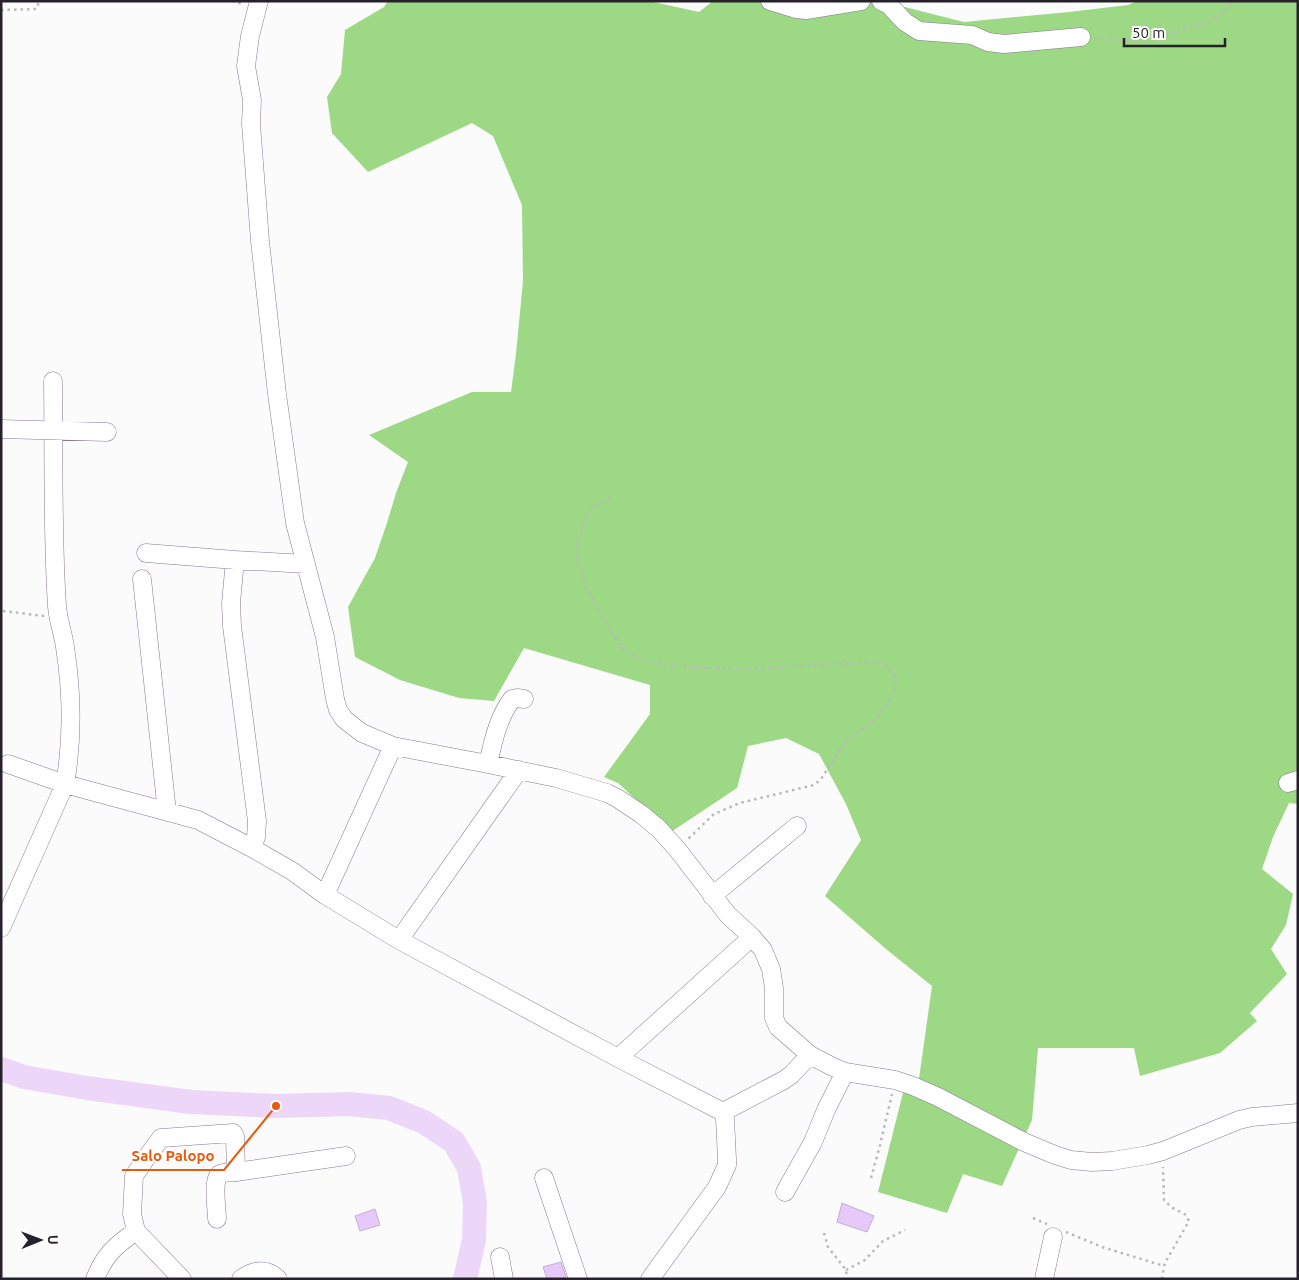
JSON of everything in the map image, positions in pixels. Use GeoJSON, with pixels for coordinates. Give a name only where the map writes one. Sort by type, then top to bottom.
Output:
{"type":"FeatureCollection","features":[{"type":"Feature","properties":{"kind":"street"},"geometry":{"type":"LineString","coordinates":[[259,1],[250,36],[246,66],[252,104],[251,124],[260,241],[276,394],[295,523],[325,637],[335,699],[338,710],[344,719],[362,733],[393,746],[519,770],[594,789],[617,798],[651,821],[688,862],[728,915],[763,950],[771,969],[774,988],[775,1022],[781,1030],[810,1055],[845,1072],[894,1080],[913,1086],[1024,1142],[1071,1160],[1092,1162],[1112,1161],[1163,1151],[1238,1120],[1298,1113]]}},
{"type":"Feature","properties":{"kind":"street"},"geometry":{"type":"LineString","coordinates":[[770,1],[799,10],[861,1]]}},
{"type":"Feature","properties":{"kind":"street"},"geometry":{"type":"LineString","coordinates":[[881,1],[889,5],[919,32],[972,35],[988,42],[1004,44],[1081,37]]}},
{"type":"Feature","properties":{"kind":"street"},"geometry":{"type":"LineString","coordinates":[[1,928],[65,784],[70,753],[71,709],[65,644],[58,617],[55,570],[53,381]]}},
{"type":"Feature","properties":{"kind":"street"},"geometry":{"type":"LineString","coordinates":[[1,429],[107,432]]}},
{"type":"Feature","properties":{"kind":"street"},"geometry":{"type":"LineString","coordinates":[[146,552],[306,564]]}},
{"type":"Feature","properties":{"kind":"street"},"geometry":{"type":"LineString","coordinates":[[235,560],[231,602],[232,626],[257,821],[257,830],[252,848]]}},
{"type":"Feature","properties":{"kind":"street"},"geometry":{"type":"LineString","coordinates":[[142,579],[167,812]]}},
{"type":"Feature","properties":{"kind":"street"},"geometry":{"type":"LineString","coordinates":[[488,764],[494,737],[506,706],[512,699],[524,699]]}},
{"type":"Feature","properties":{"kind":"street"},"geometry":{"type":"LineString","coordinates":[[325,895],[393,746]]}},
{"type":"Feature","properties":{"kind":"street"},"geometry":{"type":"LineString","coordinates":[[8,764],[65,784],[198,820],[292,871],[325,895],[399,940],[618,1058],[723,1112],[728,1159],[718,1186],[650,1279]]}},
{"type":"Feature","properties":{"kind":"street"},"geometry":{"type":"LineString","coordinates":[[399,940],[519,770]]}},
{"type":"Feature","properties":{"kind":"street"},"geometry":{"type":"LineString","coordinates":[[712,896],[797,826]]}},
{"type":"Feature","properties":{"kind":"street"},"geometry":{"type":"LineString","coordinates":[[618,1058],[752,937]]}},
{"type":"Feature","properties":{"kind":"street"},"geometry":{"type":"LineString","coordinates":[[723,1112],[792,1075],[810,1055]]}},
{"type":"Feature","properties":{"kind":"street"},"geometry":{"type":"LineString","coordinates":[[785,1192],[813,1142],[845,1072]]}},
{"type":"Feature","properties":{"kind":"street"},"geometry":{"type":"LineString","coordinates":[[182,1279],[136,1231],[132,1214],[134,1176],[161,1138],[233,1133],[235,1136],[236,1172]]}},
{"type":"Feature","properties":{"kind":"street"},"geometry":{"type":"LineString","coordinates":[[217,1219],[215,1183],[216,1177],[220,1174],[346,1156]]}},
{"type":"Feature","properties":{"kind":"street"},"geometry":{"type":"LineString","coordinates":[[544,1178],[578,1279]]}},
{"type":"Feature","properties":{"kind":"street"},"geometry":{"type":"LineString","coordinates":[[1044,1279],[1054,1230]]}},
{"type":"Feature","properties":{"kind":"street"},"geometry":{"type":"LineString","coordinates":[[95,1279],[114,1247],[136,1231]]}},
{"type":"Feature","properties":{"kind":"street"},"geometry":{"type":"LineString","coordinates":[[500,1257],[504,1279]]}},
{"type":"Feature","properties":{"kind":"street"},"geometry":{"type":"LineString","coordinates":[[241,1279],[251,1272],[263,1271],[271,1273],[278,1279]]}},
{"type":"Feature","properties":{"kind":"path"},"geometry":{"type":"LineString","coordinates":[[1,10],[36,9],[38,1]]}},
{"type":"Feature","properties":{"kind":"path"},"geometry":{"type":"LineString","coordinates":[[1081,37],[1153,41],[1220,16],[1233,1]]}},
{"type":"Feature","properties":{"kind":"path"},"geometry":{"type":"LineString","coordinates":[[610,498],[597,504],[589,511],[581,531],[576,556],[590,596],[622,649],[650,662],[679,666],[743,669],[875,662],[893,671],[896,680],[895,688],[888,703],[874,720],[846,741],[818,782],[740,803],[714,814],[677,849]]}},
{"type":"Feature","properties":{"kind":"path"},"geometry":{"type":"LineString","coordinates":[[3,611],[58,617]]}},
{"type":"Feature","properties":{"kind":"path"},"geometry":{"type":"LineString","coordinates":[[871,1178],[884,1131],[894,1080]]}},
{"type":"Feature","properties":{"kind":"path"},"geometry":{"type":"LineString","coordinates":[[1162,1279],[1164,1266],[1189,1222],[1186,1215],[1171,1208],[1164,1200],[1163,1151]]}},
{"type":"Feature","properties":{"kind":"path"},"geometry":{"type":"LineString","coordinates":[[1033,1218],[1054,1230],[1164,1266]]}},
{"type":"Feature","properties":{"kind":"path"},"geometry":{"type":"LineString","coordinates":[[846,1270],[865,1260],[883,1241],[905,1230]]}},
{"type":"Feature","properties":{"kind":"path"},"geometry":{"type":"LineString","coordinates":[[824,1233],[828,1248],[846,1270],[846,1279]]}},
{"type":"Feature","properties":{"kind":"green space"},"geometry":{"type":"Polygon","coordinates":[[[388,1],[649,1],[699,12],[713,1],[888,1],[889,3],[964,22],[1128,5],[1138,1],[1298,1],[1298,804],[1289,803],[1273,837],[1262,869],[1293,894],[1286,925],[1271,949],[1287,974],[1250,1013],[1257,1021],[1220,1053],[1140,1076],[1134,1048],[1038,1048],[1032,1120],[1002,1186],[963,1174],[947,1213],[878,1192],[903,1093],[919,1079],[932,986],[825,896],[861,840],[846,804],[819,754],[786,738],[748,746],[737,788],[671,832],[618,783],[604,777],[650,714],[650,685],[524,648],[494,701],[459,698],[400,680],[355,657],[348,607],[375,558],[408,462],[369,435],[472,392],[511,392],[523,281],[522,205],[493,136],[472,123],[368,172],[332,133],[327,97],[341,74],[345,30],[384,7],[388,1]]]}},
{"type":"Feature","properties":{"kind":"building"},"geometry":{"type":"Polygon","coordinates":[[[842,1203],[874,1216],[867,1232],[837,1222],[842,1203]]]}},
{"type":"Feature","properties":{"kind":"building"},"geometry":{"type":"Polygon","coordinates":[[[375,1209],[380,1225],[360,1231],[355,1216],[375,1209]]]}},
{"type":"Feature","properties":{"kind":"building"},"geometry":{"type":"Polygon","coordinates":[[[561,1262],[566,1277],[547,1279],[543,1267],[561,1262]]]}},
{"type":"Feature","properties":{"kind":"waterway"},"geometry":{"type":"LineString","coordinates":[[1,1069],[24,1077],[87,1088],[191,1102],[276,1106],[348,1104],[389,1108],[424,1122],[454,1142],[469,1168],[475,1203],[474,1240],[465,1279]]}},
{"type":"Feature","properties":{"kind":"place","name":"Salo Palopo"},"geometry":{"type":"Point","coordinates":[276,1106]}}]}
